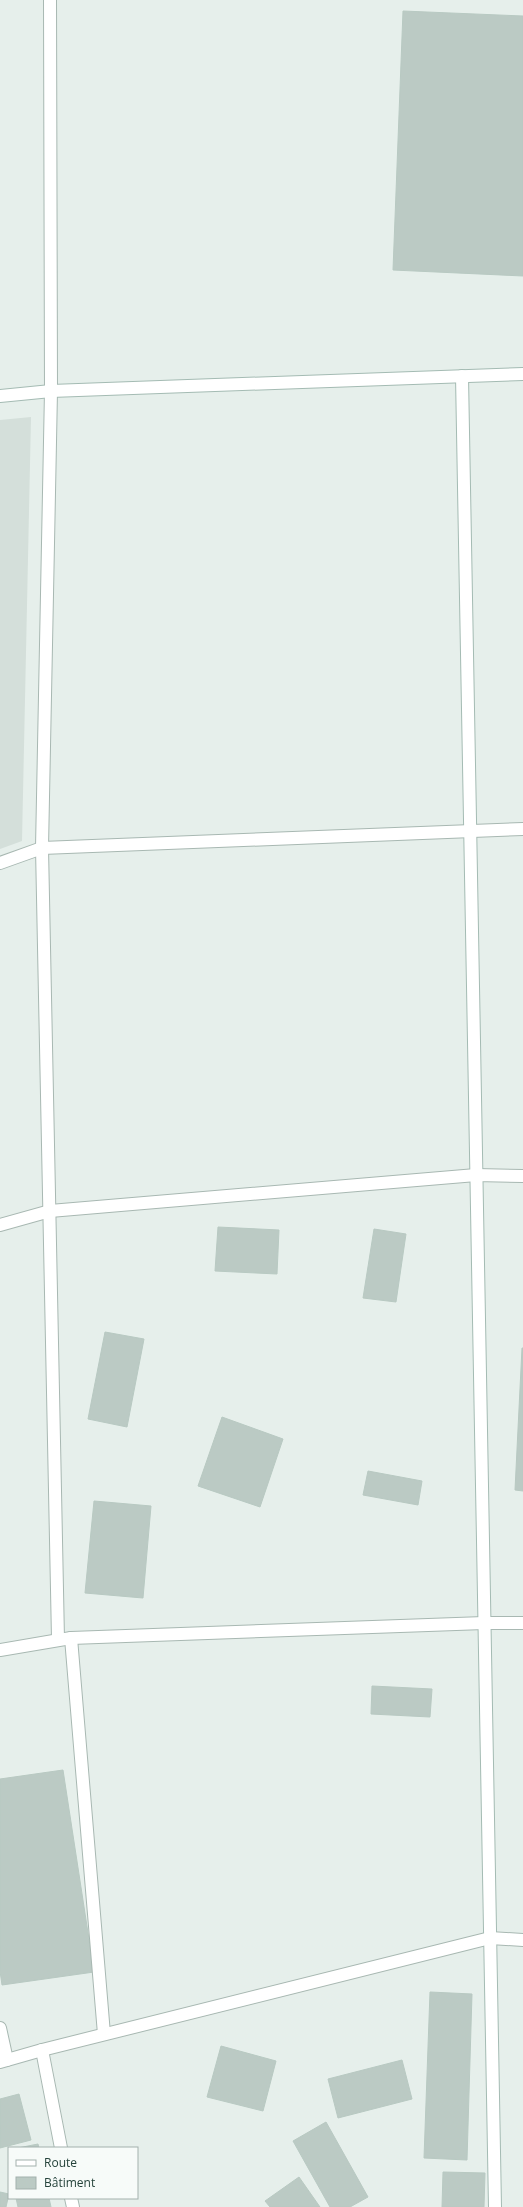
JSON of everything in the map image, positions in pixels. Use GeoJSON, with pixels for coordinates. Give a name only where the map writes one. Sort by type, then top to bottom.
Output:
{"type":"FeatureCollection","features":[{"type":"Feature","properties":{"kind":"street"},"geometry":{"type":"LineString","coordinates":[[50,0],[50,391],[42,848],[58,1639]]}},
{"type":"Feature","properties":{"kind":"street"},"geometry":{"type":"LineString","coordinates":[[0,396],[50,391],[523,374]]}},
{"type":"Feature","properties":{"kind":"street"},"geometry":{"type":"LineString","coordinates":[[462,376],[494,2207]]}},
{"type":"Feature","properties":{"kind":"street"},"geometry":{"type":"LineString","coordinates":[[0,863],[42,848],[523,829]]}},
{"type":"Feature","properties":{"kind":"street"},"geometry":{"type":"LineString","coordinates":[[0,1225],[50,1212],[476,1175],[523,1176]]}},
{"type":"Feature","properties":{"kind":"street"},"geometry":{"type":"LineString","coordinates":[[0,1650],[71,1638],[484,1623],[523,1623]]}},
{"type":"Feature","properties":{"kind":"street"},"geometry":{"type":"LineString","coordinates":[[71,1638],[104,2034]]}},
{"type":"Feature","properties":{"kind":"street"},"geometry":{"type":"LineString","coordinates":[[0,2028],[4,2061],[104,2034],[490,1938],[523,1940]]}},
{"type":"Feature","properties":{"kind":"street"},"geometry":{"type":"LineString","coordinates":[[42,2050],[61,2147]]}},
{"type":"Feature","properties":{"kind":"shaded area"},"geometry":{"type":"Polygon","coordinates":[[[31,417],[22,841],[0,849],[0,420],[31,417]]]}},
{"type":"Feature","properties":{"kind":"building"},"geometry":{"type":"Polygon","coordinates":[[[403,11],[523,16],[523,276],[393,270],[403,11]]]}},
{"type":"Feature","properties":{"kind":"building"},"geometry":{"type":"Polygon","coordinates":[[[218,1227],[279,1230],[277,1274],[215,1271],[218,1227]]]}},
{"type":"Feature","properties":{"kind":"building"},"geometry":{"type":"Polygon","coordinates":[[[374,1229],[406,1234],[396,1302],[363,1298],[374,1229]]]}},
{"type":"Feature","properties":{"kind":"building"},"geometry":{"type":"Polygon","coordinates":[[[105,1332],[144,1339],[127,1427],[88,1419],[105,1332]]]}},
{"type":"Feature","properties":{"kind":"building"},"geometry":{"type":"Polygon","coordinates":[[[523,1348],[523,1491],[515,1490],[523,1348]]]}},
{"type":"Feature","properties":{"kind":"building"},"geometry":{"type":"Polygon","coordinates":[[[222,1417],[283,1439],[260,1507],[198,1486],[222,1417]]]}},
{"type":"Feature","properties":{"kind":"building"},"geometry":{"type":"Polygon","coordinates":[[[368,1471],[422,1481],[418,1505],[363,1495],[368,1471]]]}},
{"type":"Feature","properties":{"kind":"building"},"geometry":{"type":"Polygon","coordinates":[[[94,1501],[151,1506],[143,1598],[85,1593],[94,1501]]]}},
{"type":"Feature","properties":{"kind":"building"},"geometry":{"type":"Polygon","coordinates":[[[372,1686],[432,1689],[430,1717],[371,1714],[372,1686]]]}},
{"type":"Feature","properties":{"kind":"building"},"geometry":{"type":"Polygon","coordinates":[[[63,1770],[94,1972],[2,1985],[0,1971],[0,1779],[63,1770]]]}},
{"type":"Feature","properties":{"kind":"building"},"geometry":{"type":"Polygon","coordinates":[[[430,1992],[472,1994],[467,2160],[424,2158],[430,1992]]]}},
{"type":"Feature","properties":{"kind":"building"},"geometry":{"type":"Polygon","coordinates":[[[221,2046],[276,2061],[263,2111],[207,2097],[221,2046]]]}},
{"type":"Feature","properties":{"kind":"building"},"geometry":{"type":"Polygon","coordinates":[[[402,2060],[412,2099],[338,2118],[328,2079],[402,2060]]]}},
{"type":"Feature","properties":{"kind":"building"},"geometry":{"type":"Polygon","coordinates":[[[19,2094],[31,2140],[0,2148],[0,2099],[19,2094]]]}},
{"type":"Feature","properties":{"kind":"building"},"geometry":{"type":"Polygon","coordinates":[[[326,2122],[368,2197],[350,2207],[330,2207],[293,2141],[326,2122]]]}},
{"type":"Feature","properties":{"kind":"building"},"geometry":{"type":"Polygon","coordinates":[[[38,2144],[39,2147],[23,2147],[38,2144]]]}},
{"type":"Feature","properties":{"kind":"building"},"geometry":{"type":"Polygon","coordinates":[[[443,2172],[485,2173],[484,2207],[442,2207],[443,2172]]]}},
{"type":"Feature","properties":{"kind":"building"},"geometry":{"type":"Polygon","coordinates":[[[299,2177],[320,2207],[270,2207],[265,2201],[299,2177]]]}},
{"type":"Feature","properties":{"kind":"building"},"geometry":{"type":"Polygon","coordinates":[[[0,2192],[8,2194],[6,2207],[0,2207],[0,2192]]]}},
{"type":"Feature","properties":{"kind":"building"},"geometry":{"type":"Polygon","coordinates":[[[16,2199],[49,2199],[51,2207],[18,2207],[16,2199]]]}}]}
